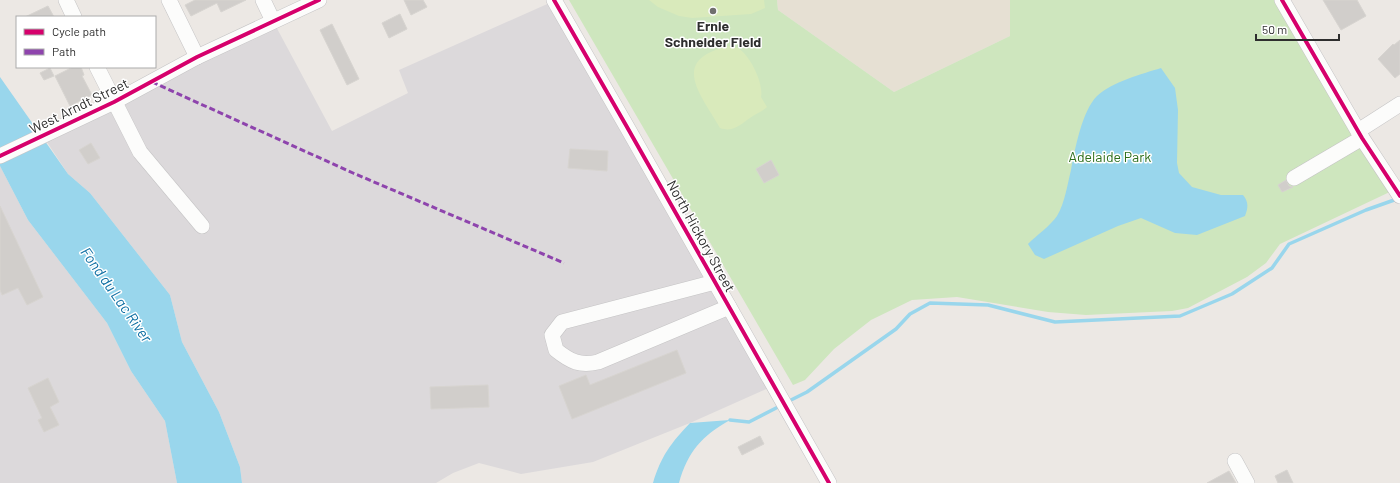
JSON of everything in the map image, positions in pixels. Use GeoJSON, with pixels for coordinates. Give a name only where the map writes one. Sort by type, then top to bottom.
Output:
{"type":"FeatureCollection","features":[{"type":"Feature","properties":{"kind":"street"},"geometry":{"type":"LineString","coordinates":[[66,0],[74,16]]}},
{"type":"Feature","properties":{"kind":"street"},"geometry":{"type":"LineString","coordinates":[[169,0],[197,58]]}},
{"type":"Feature","properties":{"kind":"street"},"geometry":{"type":"LineString","coordinates":[[263,0],[273,21]]}},
{"type":"Feature","properties":{"kind":"street","name":"West Arndt Street"},"geometry":{"type":"LineString","coordinates":[[0,156],[114,102],[197,58],[319,0]]}},
{"type":"Feature","properties":{"kind":"street","name":"North Hickory Street"},"geometry":{"type":"LineString","coordinates":[[554,0],[829,483]]}},
{"type":"Feature","properties":{"kind":"street"},"geometry":{"type":"LineString","coordinates":[[1282,0],[1360,135],[1398,192]]}},
{"type":"Feature","properties":{"kind":"street"},"geometry":{"type":"LineString","coordinates":[[97,68],[140,152],[202,226]]}},
{"type":"Feature","properties":{"kind":"street"},"geometry":{"type":"LineString","coordinates":[[1294,178],[1360,135],[1400,104]]}},
{"type":"Feature","properties":{"kind":"street"},"geometry":{"type":"LineString","coordinates":[[715,282],[562,322],[552,336],[556,350],[574,362],[585,365],[598,362],[729,307]]}},
{"type":"Feature","properties":{"kind":"street"},"geometry":{"type":"LineString","coordinates":[[1235,461],[1247,483]]}},
{"type":"Feature","properties":{"kind":"shaded area"},"geometry":{"type":"Polygon","coordinates":[[[777,0],[1010,0],[1010,36],[894,92],[778,10],[777,0]]]}},
{"type":"Feature","properties":{"kind":"shaded area"},"geometry":{"type":"Polygon","coordinates":[[[554,1],[773,386],[690,423],[593,462],[521,474],[479,463],[453,473],[436,483],[242,483],[240,467],[219,412],[182,342],[170,295],[90,193],[68,174],[43,136],[273,21],[332,131],[408,93],[399,70],[554,1]]]}},
{"type":"Feature","properties":{"kind":"shaded area"},"geometry":{"type":"Polygon","coordinates":[[[0,166],[28,220],[107,323],[131,371],[165,421],[177,483],[0,483],[0,166]]]}},
{"type":"Feature","properties":{"kind":"green space","name":"Adelaide Park"},"geometry":{"type":"Polygon","coordinates":[[[569,0],[777,0],[778,10],[894,92],[1010,36],[1010,0],[1282,0],[1396,189],[1280,244],[1266,263],[1247,277],[1188,308],[1172,311],[1086,315],[1048,312],[957,297],[912,300],[871,320],[834,349],[805,380],[793,385],[569,0]]]}},
{"type":"Feature","properties":{"kind":"green space","name":"Ernie Schneider Field"},"geometry":{"type":"Polygon","coordinates":[[[649,0],[764,0],[765,8],[751,14],[692,18],[679,16],[658,7],[649,0]]]}},
{"type":"Feature","properties":{"kind":"green space"},"geometry":{"type":"Polygon","coordinates":[[[729,46],[738,48],[751,63],[758,78],[761,97],[767,107],[733,129],[725,129],[720,128],[698,90],[694,79],[695,69],[699,60],[711,52],[729,46]]]}},
{"type":"Feature","properties":{"kind":"water"},"geometry":{"type":"Polygon","coordinates":[[[1161,68],[1175,88],[1178,110],[1177,163],[1179,173],[1192,187],[1221,195],[1243,195],[1247,205],[1245,216],[1197,235],[1175,233],[1141,218],[1118,226],[1044,259],[1035,255],[1028,244],[1051,223],[1060,211],[1066,194],[1083,120],[1092,103],[1103,91],[1128,79],[1161,68]]]}},
{"type":"Feature","properties":{"kind":"water","name":"Fond du Lac River"},"geometry":{"type":"Polygon","coordinates":[[[0,77],[68,174],[90,193],[170,295],[182,342],[219,412],[240,467],[242,483],[177,483],[165,421],[131,371],[107,323],[28,220],[0,166],[0,77]]]}},
{"type":"Feature","properties":{"kind":"water"},"geometry":{"type":"Polygon","coordinates":[[[730,420],[711,432],[697,446],[687,462],[679,483],[653,483],[659,465],[667,450],[690,423],[730,420]]]}},
{"type":"Feature","properties":{"kind":"building"},"geometry":{"type":"Polygon","coordinates":[[[195,0],[246,0],[221,12],[217,3],[191,16],[185,5],[195,0]]]}},
{"type":"Feature","properties":{"kind":"building"},"geometry":{"type":"Polygon","coordinates":[[[404,0],[423,0],[427,7],[411,15],[404,0]]]}},
{"type":"Feature","properties":{"kind":"building"},"geometry":{"type":"Polygon","coordinates":[[[1323,0],[1357,0],[1366,16],[1341,30],[1323,0]]]}},
{"type":"Feature","properties":{"kind":"building"},"geometry":{"type":"Polygon","coordinates":[[[48,6],[53,16],[27,16],[48,6]]]}},
{"type":"Feature","properties":{"kind":"building"},"geometry":{"type":"Polygon","coordinates":[[[400,14],[407,29],[389,38],[382,23],[400,14]]]}},
{"type":"Feature","properties":{"kind":"building"},"geometry":{"type":"Polygon","coordinates":[[[332,24],[359,79],[347,85],[320,30],[332,24]]]}},
{"type":"Feature","properties":{"kind":"building"},"geometry":{"type":"Polygon","coordinates":[[[1400,40],[1400,74],[1395,78],[1378,59],[1393,44],[1394,45],[1400,40]]]}},
{"type":"Feature","properties":{"kind":"building"},"geometry":{"type":"Polygon","coordinates":[[[50,68],[54,76],[44,80],[40,73],[50,68]]]}},
{"type":"Feature","properties":{"kind":"building"},"geometry":{"type":"Polygon","coordinates":[[[71,68],[81,68],[84,75],[82,76],[92,95],[70,106],[55,76],[71,68]]]}},
{"type":"Feature","properties":{"kind":"building"},"geometry":{"type":"Polygon","coordinates":[[[91,143],[100,158],[88,164],[79,150],[91,143]]]}},
{"type":"Feature","properties":{"kind":"building"},"geometry":{"type":"Polygon","coordinates":[[[570,149],[608,151],[607,171],[568,168],[570,149]]]}},
{"type":"Feature","properties":{"kind":"building"},"geometry":{"type":"Polygon","coordinates":[[[771,160],[779,175],[764,183],[756,169],[771,160]]]}},
{"type":"Feature","properties":{"kind":"building"},"geometry":{"type":"Polygon","coordinates":[[[1286,180],[1289,186],[1293,187],[1282,192],[1278,185],[1286,180]]]}},
{"type":"Feature","properties":{"kind":"building"},"geometry":{"type":"Polygon","coordinates":[[[0,206],[43,297],[27,305],[18,288],[2,295],[0,290],[0,206]]]}},
{"type":"Feature","properties":{"kind":"building"},"geometry":{"type":"Polygon","coordinates":[[[677,350],[686,373],[572,419],[559,386],[586,375],[590,385],[677,350]]]}},
{"type":"Feature","properties":{"kind":"building"},"geometry":{"type":"Polygon","coordinates":[[[48,378],[59,402],[50,407],[59,425],[44,432],[38,420],[42,418],[28,388],[48,378]]]}},
{"type":"Feature","properties":{"kind":"building"},"geometry":{"type":"Polygon","coordinates":[[[488,385],[489,407],[431,409],[430,387],[488,385]]]}},
{"type":"Feature","properties":{"kind":"building"},"geometry":{"type":"Polygon","coordinates":[[[760,436],[764,444],[742,455],[738,447],[760,436]]]}},
{"type":"Feature","properties":{"kind":"building"},"geometry":{"type":"Polygon","coordinates":[[[1287,470],[1293,483],[1278,483],[1275,476],[1287,470]]]}},
{"type":"Feature","properties":{"kind":"building"},"geometry":{"type":"Polygon","coordinates":[[[1229,471],[1236,483],[1207,483],[1229,471]]]}},
{"type":"Feature","properties":{"kind":"waterway"},"geometry":{"type":"LineString","coordinates":[[787,402],[807,392],[896,329],[910,314],[930,303],[988,305],[1055,322],[1180,316],[1232,294],[1272,268],[1289,244],[1366,210],[1397,199]]}},
{"type":"Feature","properties":{"kind":"waterway"},"geometry":{"type":"LineString","coordinates":[[730,420],[749,422],[780,406]]}},
{"type":"Feature","properties":{"kind":"marked path"},"geometry":{"type":"LineString","coordinates":[[152,82],[353,173],[564,263]]}},
{"type":"Feature","properties":{"kind":"cycle path"},"geometry":{"type":"LineString","coordinates":[[0,156],[114,102],[197,57],[319,0]]}},
{"type":"Feature","properties":{"kind":"cycle path"},"geometry":{"type":"LineString","coordinates":[[554,0],[829,483]]}},
{"type":"Feature","properties":{"kind":"cycle path"},"geometry":{"type":"LineString","coordinates":[[1282,0],[1362,138],[1400,196]]}},
{"type":"Feature","properties":{"kind":"place","name":"Ernie Schneider Field"},"geometry":{"type":"Point","coordinates":[713,11]}}]}
